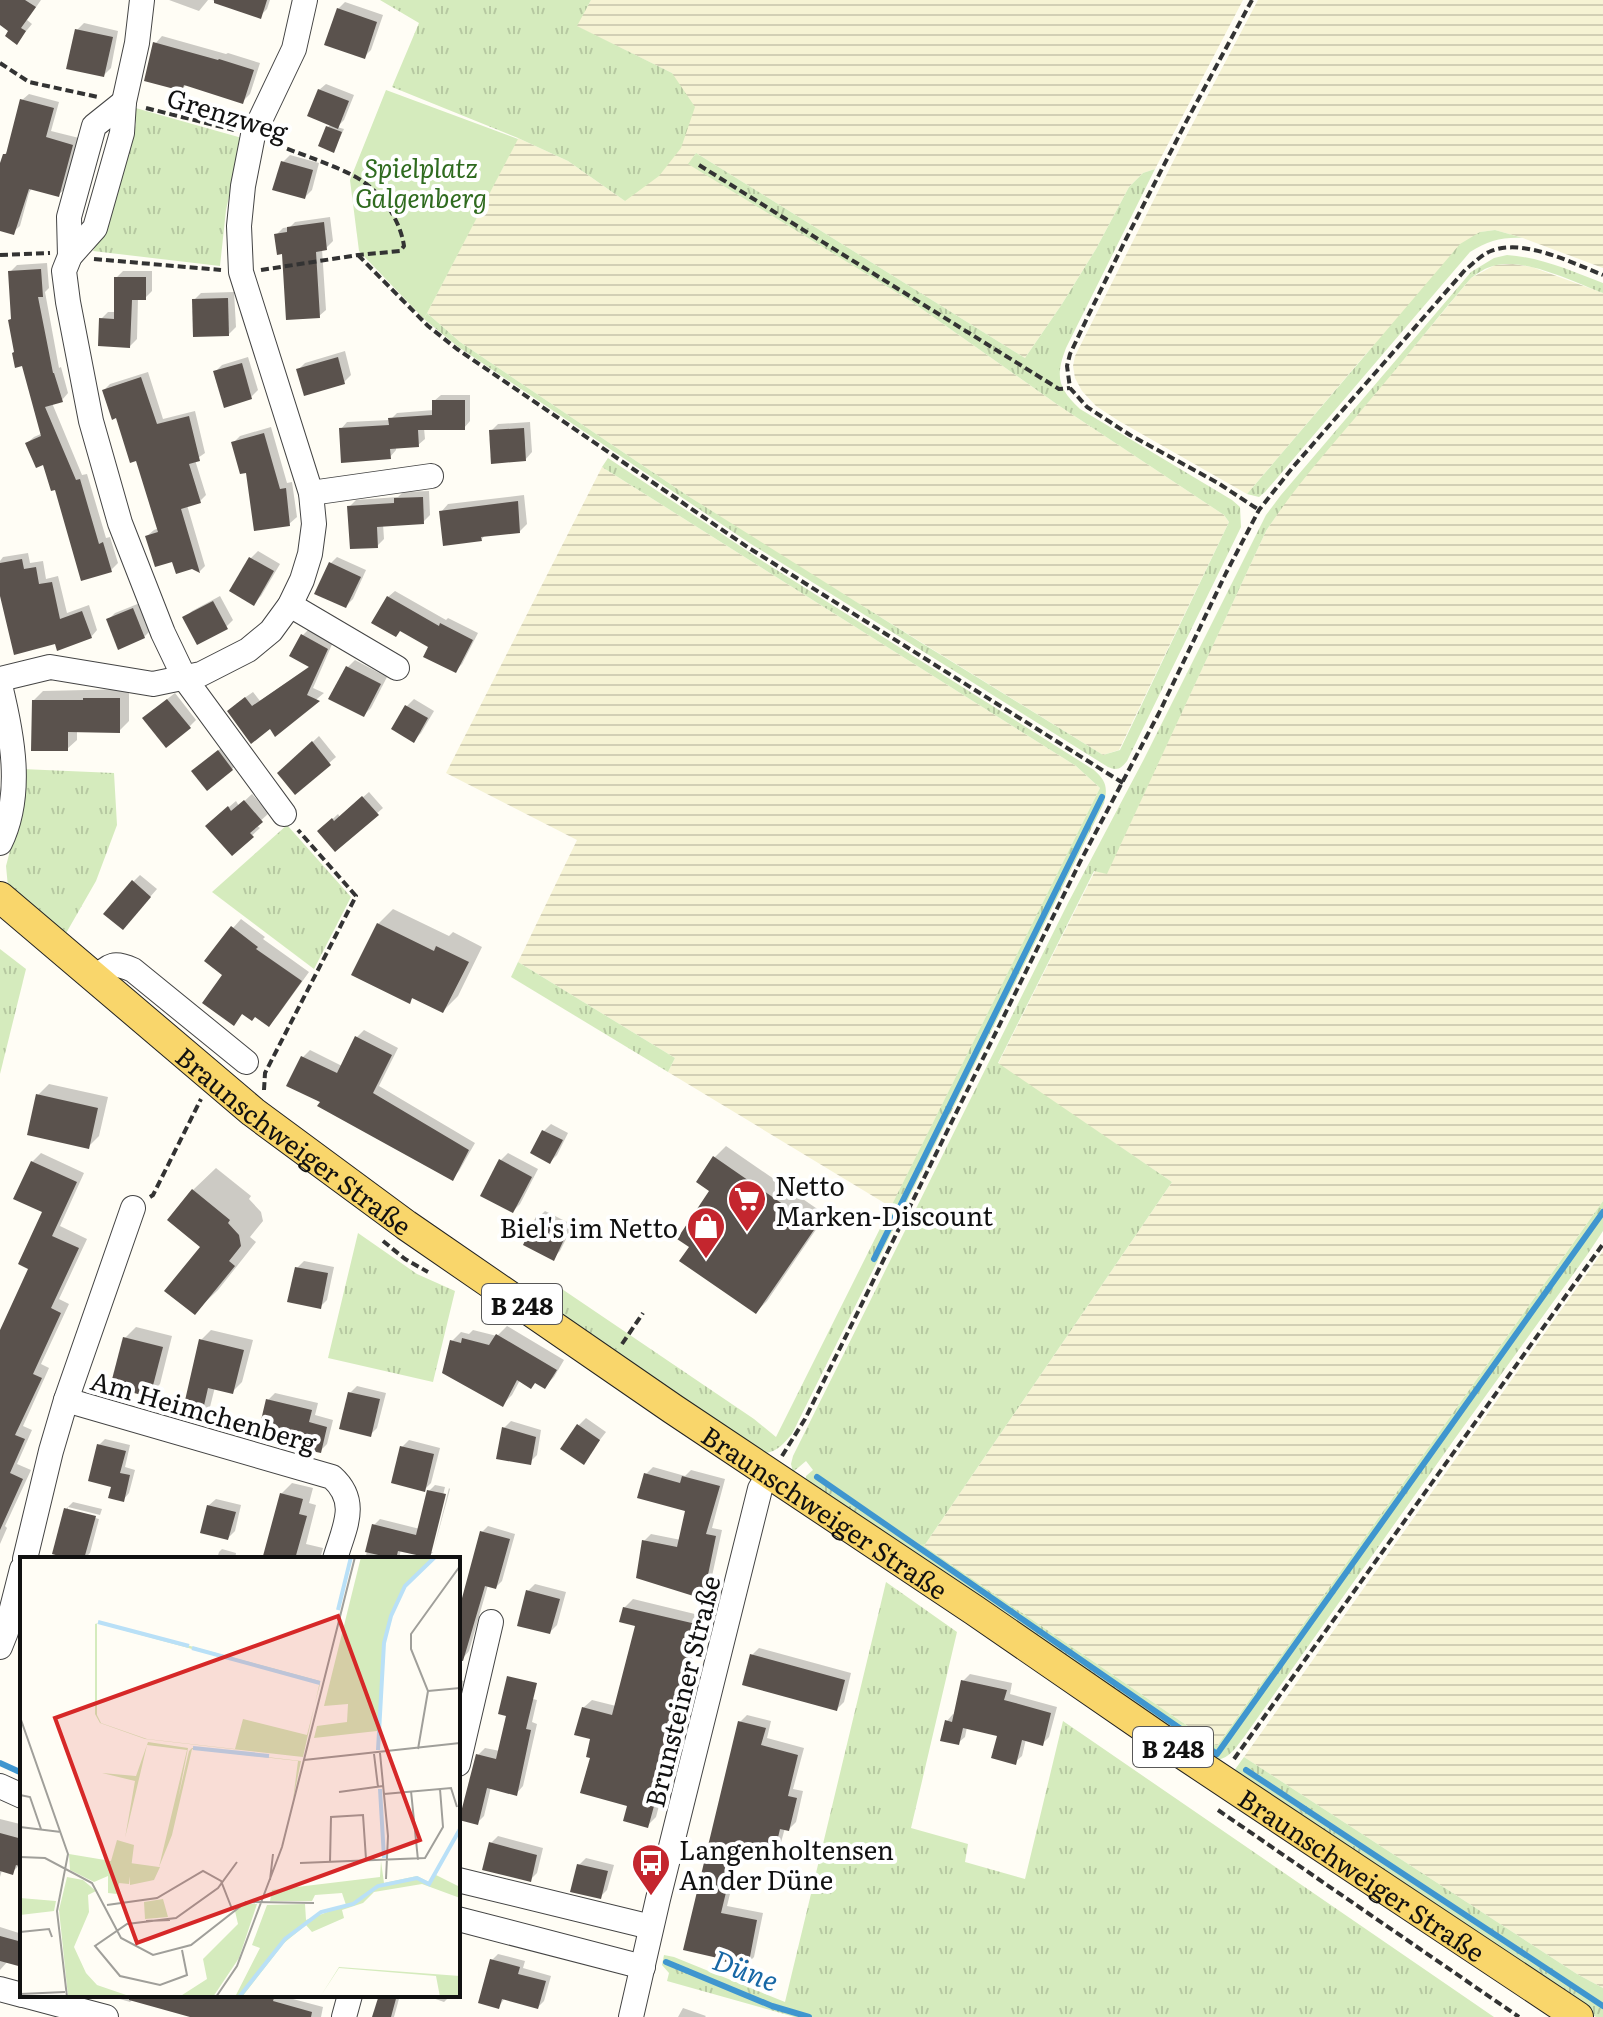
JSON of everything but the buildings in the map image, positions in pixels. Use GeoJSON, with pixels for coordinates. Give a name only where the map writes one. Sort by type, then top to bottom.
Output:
{"type":"FeatureCollection","features":[{"type":"Feature","properties":{"kind":"main road","name":"Braunschweiger Straße"},"geometry":{"type":"LineString","coordinates":[[0,897],[253,1112],[406,1225],[769,1474],[1578,2017]]}},
{"type":"Feature","properties":{"kind":"street"},"geometry":{"type":"LineString","coordinates":[[142,0],[137,43],[124,102],[122,133],[95,228],[70,256],[64,271],[68,302],[91,421],[120,523],[163,633],[185,679],[284,814]]}},
{"type":"Feature","properties":{"kind":"street"},"geometry":{"type":"LineString","coordinates":[[0,843],[9,814],[14,778],[11,740],[0,682],[50,667],[153,684],[201,674],[248,650],[271,631],[290,605],[302,580],[314,524],[311,493],[241,272],[239,226],[253,135],[294,49],[305,0]]}},
{"type":"Feature","properties":{"kind":"street"},"geometry":{"type":"LineString","coordinates":[[311,493],[431,476]]}},
{"type":"Feature","properties":{"kind":"street"},"geometry":{"type":"LineString","coordinates":[[290,605],[397,668]]}},
{"type":"Feature","properties":{"kind":"street","name":"Braunschweiger Straße"},"geometry":{"type":"LineString","coordinates":[[95,979],[114,964],[133,970],[246,1062]]}},
{"type":"Feature","properties":{"kind":"street"},"geometry":{"type":"LineString","coordinates":[[25,1557],[66,1400],[133,1208]]}},
{"type":"Feature","properties":{"kind":"street","name":"Am Heimchenberg"},"geometry":{"type":"LineString","coordinates":[[66,1400],[332,1477],[342,1485],[349,1509],[336,1557]]}},
{"type":"Feature","properties":{"kind":"street","name":"Brunsteiner Straße"},"geometry":{"type":"LineString","coordinates":[[631,2017],[760,1489],[769,1474]]}},
{"type":"Feature","properties":{"kind":"street"},"geometry":{"type":"LineString","coordinates":[[9,1639],[20,1580]]}},
{"type":"Feature","properties":{"kind":"street"},"geometry":{"type":"LineString","coordinates":[[460,1755],[491,1622]]}},
{"type":"Feature","properties":{"kind":"street"},"geometry":{"type":"LineString","coordinates":[[0,1786],[20,1795]]}},
{"type":"Feature","properties":{"kind":"street"},"geometry":{"type":"LineString","coordinates":[[460,1880],[651,1927]]}},
{"type":"Feature","properties":{"kind":"street"},"geometry":{"type":"LineString","coordinates":[[460,1920],[643,1967]]}},
{"type":"Feature","properties":{"kind":"street"},"geometry":{"type":"LineString","coordinates":[[0,1989],[20,1994]]}},
{"type":"Feature","properties":{"kind":"street"},"geometry":{"type":"LineString","coordinates":[[30,1997],[106,2017]]}},
{"type":"Feature","properties":{"kind":"street"},"geometry":{"type":"LineString","coordinates":[[344,2017],[349,1997]]}},
{"type":"Feature","properties":{"kind":"path"},"geometry":{"type":"LineString","coordinates":[[1252,0],[1185,124],[1078,336],[1067,366],[1070,388],[1087,407],[1259,510]]}},
{"type":"Feature","properties":{"kind":"path","name":"Grenzweg"},"geometry":{"type":"LineString","coordinates":[[0,63],[29,82],[124,102],[253,135],[356,177],[385,203],[402,231],[404,246],[400,251],[358,255]]}},
{"type":"Feature","properties":{"kind":"path"},"geometry":{"type":"LineString","coordinates":[[699,165],[1059,389],[1070,388]]}},
{"type":"Feature","properties":{"kind":"path"},"geometry":{"type":"LineString","coordinates":[[769,1474],[805,1419],[1080,862],[1159,713],[1259,510],[1465,270],[1481,256],[1504,248],[1538,251],[1603,275]]}},
{"type":"Feature","properties":{"kind":"path"},"geometry":{"type":"LineString","coordinates":[[0,255],[45,253]]}},
{"type":"Feature","properties":{"kind":"path"},"geometry":{"type":"LineString","coordinates":[[96,259],[241,272],[358,255],[428,326],[457,349],[749,548],[1123,783]]}},
{"type":"Feature","properties":{"kind":"path"},"geometry":{"type":"LineString","coordinates":[[253,1112],[263,1100],[265,1073],[356,896],[284,814]]}},
{"type":"Feature","properties":{"kind":"path"},"geometry":{"type":"LineString","coordinates":[[133,1208],[153,1195],[202,1097]]}},
{"type":"Feature","properties":{"kind":"path"},"geometry":{"type":"LineString","coordinates":[[1217,1776],[1238,1755],[1603,1244]]}},
{"type":"Feature","properties":{"kind":"shaded area"},"geometry":{"type":"Polygon","coordinates":[[[591,0],[1243,0],[1155,169],[1143,173],[1129,187],[1096,249],[1025,358],[696,153],[689,164],[912,302],[1058,405],[1224,515],[1229,522],[1119,750],[1103,755],[769,548],[460,342],[427,313],[518,138],[568,161],[625,201],[672,73],[576,26],[591,0]]]}},
{"type":"Feature","properties":{"kind":"shaded area"},"geometry":{"type":"Polygon","coordinates":[[[1258,0],[1603,0],[1603,268],[1523,238],[1495,230],[1480,232],[1365,355],[1247,494],[1096,406],[1082,391],[1073,366],[1075,356],[1182,144],[1258,0]]]}},
{"type":"Feature","properties":{"kind":"shaded area"},"geometry":{"type":"Polygon","coordinates":[[[1495,265],[1532,267],[1603,293],[1603,1201],[1217,1746],[924,1546],[1172,1182],[998,1064],[1095,871],[1107,873],[1266,531],[1314,464],[1471,278],[1495,265]]]}},
{"type":"Feature","properties":{"kind":"shaded area"},"geometry":{"type":"Polygon","coordinates":[[[602,467],[1076,766],[1100,788],[891,1207],[668,1072],[675,1058],[518,962],[577,840],[446,773],[602,467]]]}},
{"type":"Feature","properties":{"kind":"shaded area"},"geometry":{"type":"Polygon","coordinates":[[[1603,1251],[1603,1988],[1244,1757],[1603,1251]]]}},
{"type":"Feature","properties":{"kind":"green space"},"geometry":{"type":"Polygon","coordinates":[[[380,0],[591,0],[577,26],[672,73],[695,107],[681,148],[659,176],[625,201],[568,161],[392,87],[419,23],[380,0]]]}},
{"type":"Feature","properties":{"kind":"green space","name":"Spielplatz Galgenberg"},"geometry":{"type":"Polygon","coordinates":[[[386,90],[518,139],[424,319],[359,251],[350,180],[386,90]]]}},
{"type":"Feature","properties":{"kind":"green space"},"geometry":{"type":"Polygon","coordinates":[[[132,107],[242,138],[226,210],[220,266],[93,251],[104,229],[136,124],[132,107]]]}},
{"type":"Feature","properties":{"kind":"green space"},"geometry":{"type":"Polygon","coordinates":[[[696,153],[1025,358],[1096,249],[1129,187],[1143,173],[1155,169],[1066,348],[1060,367],[1061,382],[1067,395],[1080,409],[1232,500],[1240,507],[1241,527],[1127,761],[1121,767],[1108,767],[751,544],[457,346],[424,319],[427,313],[460,342],[688,496],[920,642],[1103,755],[1120,750],[1229,522],[1224,515],[1058,405],[912,302],[688,164],[696,153]]]}},
{"type":"Feature","properties":{"kind":"green space"},"geometry":{"type":"Polygon","coordinates":[[[1495,230],[1523,238],[1495,240],[1470,252],[1265,492],[1259,497],[1247,494],[1460,244],[1480,232],[1495,230]]]}},
{"type":"Feature","properties":{"kind":"green space"},"geometry":{"type":"Polygon","coordinates":[[[1507,255],[1568,269],[1603,283],[1603,293],[1549,272],[1519,265],[1493,266],[1471,278],[1301,482],[1266,531],[1107,874],[1094,871],[998,1063],[1172,1182],[924,1546],[1217,1746],[1603,1201],[1603,1231],[1587,1255],[1244,1737],[1229,1754],[1217,1760],[805,1484],[806,1476],[813,1470],[806,1461],[793,1472],[791,1464],[1068,903],[1266,515],[1471,272],[1494,258],[1507,255]]]}},
{"type":"Feature","properties":{"kind":"green space"},"geometry":{"type":"Polygon","coordinates":[[[608,458],[761,560],[1094,770],[1106,788],[1104,803],[792,1434],[777,1448],[766,1453],[549,1308],[559,1287],[776,1437],[1100,788],[1076,766],[602,467],[608,458]]]}},
{"type":"Feature","properties":{"kind":"green space"},"geometry":{"type":"Polygon","coordinates":[[[22,769],[114,773],[117,825],[96,881],[65,935],[8,887],[6,866],[22,769]]]}},
{"type":"Feature","properties":{"kind":"green space"},"geometry":{"type":"Polygon","coordinates":[[[287,825],[351,897],[314,969],[212,892],[287,825]]]}},
{"type":"Feature","properties":{"kind":"green space"},"geometry":{"type":"Polygon","coordinates":[[[0,949],[26,969],[0,1074],[0,949]]]}},
{"type":"Feature","properties":{"kind":"green space"},"geometry":{"type":"Polygon","coordinates":[[[518,962],[675,1058],[668,1072],[511,977],[518,962]]]}},
{"type":"Feature","properties":{"kind":"green space"},"geometry":{"type":"Polygon","coordinates":[[[358,1233],[417,1274],[455,1291],[433,1382],[328,1358],[358,1233]]]}},
{"type":"Feature","properties":{"kind":"green space"},"geometry":{"type":"Polygon","coordinates":[[[886,1582],[957,1632],[911,1828],[968,1844],[965,1862],[1025,1879],[1063,1721],[1494,2017],[795,2017],[667,1981],[669,1973],[662,1965],[664,1955],[785,2002],[886,1582]]]}},
{"type":"Feature","properties":{"kind":"green space"},"geometry":{"type":"Polygon","coordinates":[[[1244,1757],[1603,1988],[1603,2017],[1596,2017],[1231,1775],[1244,1757]]]}},
{"type":"Feature","properties":{"kind":"waterway"},"geometry":{"type":"LineString","coordinates":[[874,1259],[1102,797]]}},
{"type":"Feature","properties":{"kind":"waterway"},"geometry":{"type":"LineString","coordinates":[[817,1477],[1217,1754],[1603,1212]]}},
{"type":"Feature","properties":{"kind":"waterway","name":"Düne"},"geometry":{"type":"LineString","coordinates":[[0,1763],[20,1772]]}},
{"type":"Feature","properties":{"kind":"waterway"},"geometry":{"type":"LineString","coordinates":[[1246,1770],[1603,2006]]}},
{"type":"Feature","properties":{"kind":"waterway","name":"Düne"},"geometry":{"type":"LineString","coordinates":[[666,1962],[772,2006],[809,2017]]}},
{"type":"Feature","properties":{"kind":"place","name":"Netto Marken-Discount"},"geometry":{"type":"Point","coordinates":[747,1233]}},
{"type":"Feature","properties":{"kind":"place","name":"Biel's im Netto"},"geometry":{"type":"Point","coordinates":[706,1260]}},
{"type":"Feature","properties":{"kind":"place","name":"Langenholtensen An der Düne"},"geometry":{"type":"Point","coordinates":[651,1897]}}]}
